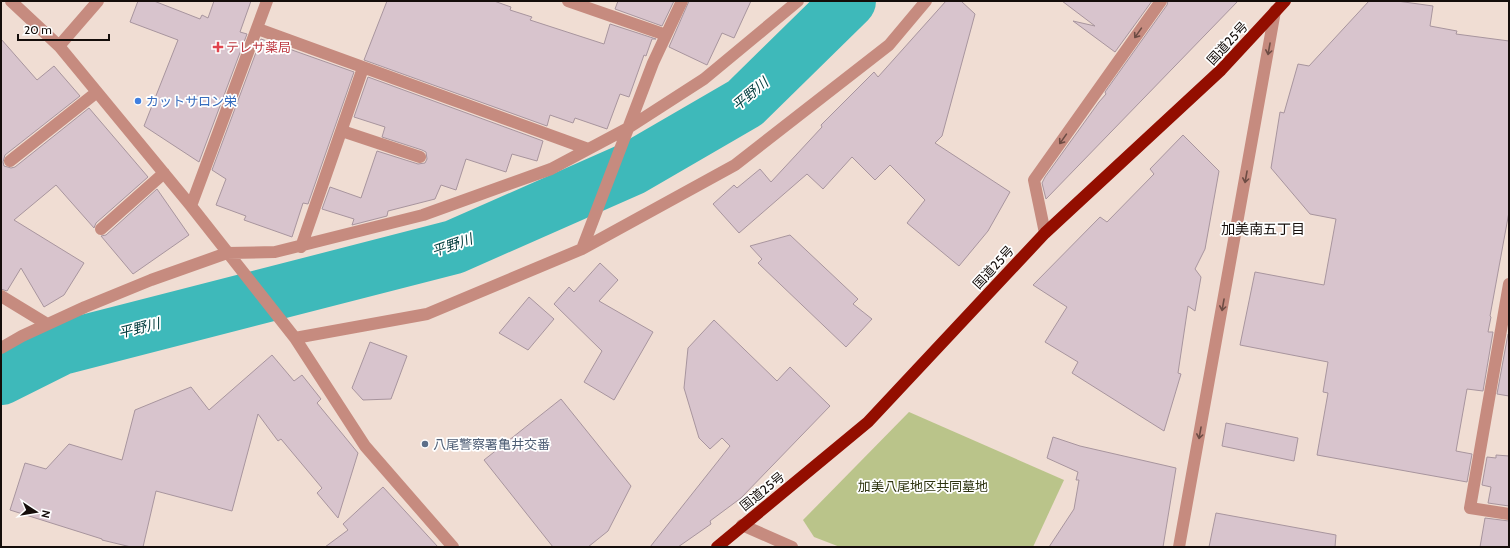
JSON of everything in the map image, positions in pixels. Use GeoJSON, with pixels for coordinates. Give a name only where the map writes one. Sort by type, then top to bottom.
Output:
{"type":"FeatureCollection","features":[{"type":"Feature","properties":{"kind":"highway","name":"国道25号"},"geometry":{"type":"LineString","coordinates":[[717,547],[868,422],[1045,233],[1221,70],[1285,1]]}},
{"type":"Feature","properties":{"kind":"street"},"geometry":{"type":"LineString","coordinates":[[12,1],[59,46],[191,206],[295,338],[365,446],[453,547]]}},
{"type":"Feature","properties":{"kind":"street"},"geometry":{"type":"LineString","coordinates":[[59,46],[98,1]]}},
{"type":"Feature","properties":{"kind":"street"},"geometry":{"type":"LineString","coordinates":[[191,206],[258,29],[267,1]]}},
{"type":"Feature","properties":{"kind":"street"},"geometry":{"type":"LineString","coordinates":[[568,1],[666,35]]}},
{"type":"Feature","properties":{"kind":"street"},"geometry":{"type":"LineString","coordinates":[[582,249],[653,63],[682,1]]}},
{"type":"Feature","properties":{"kind":"street"},"geometry":{"type":"LineString","coordinates":[[1,348],[47,324],[151,280],[227,253],[275,252],[301,247],[423,215],[551,169],[628,128],[704,79],[798,1]]}},
{"type":"Feature","properties":{"kind":"street"},"geometry":{"type":"LineString","coordinates":[[295,338],[427,314],[582,249],[735,165],[889,45],[926,1]]}},
{"type":"Feature","properties":{"kind":"street"},"geometry":{"type":"LineString","coordinates":[[1045,233],[1034,180],[1161,1]]}},
{"type":"Feature","properties":{"kind":"street"},"geometry":{"type":"LineString","coordinates":[[1179,547],[1276,11]]}},
{"type":"Feature","properties":{"kind":"street"},"geometry":{"type":"LineString","coordinates":[[258,29],[588,150]]}},
{"type":"Feature","properties":{"kind":"street"},"geometry":{"type":"LineString","coordinates":[[301,247],[363,68]]}},
{"type":"Feature","properties":{"kind":"street"},"geometry":{"type":"LineString","coordinates":[[10,161],[97,92]]}},
{"type":"Feature","properties":{"kind":"street"},"geometry":{"type":"LineString","coordinates":[[342,131],[420,157]]}},
{"type":"Feature","properties":{"kind":"street"},"geometry":{"type":"LineString","coordinates":[[101,229],[164,174]]}},
{"type":"Feature","properties":{"kind":"street"},"geometry":{"type":"LineString","coordinates":[[1509,284],[1470,508],[1509,514]]}},
{"type":"Feature","properties":{"kind":"street"},"geometry":{"type":"LineString","coordinates":[[1,296],[47,324]]}},
{"type":"Feature","properties":{"kind":"street"},"geometry":{"type":"LineString","coordinates":[[742,525],[792,547]]}},
{"type":"Feature","properties":{"kind":"green space","name":"加美八尾地区共同墓地"},"geometry":{"type":"Polygon","coordinates":[[[909,412],[1064,480],[1033,547],[840,547],[814,537],[803,520],[909,412]]]}},
{"type":"Feature","properties":{"kind":"building"},"geometry":{"type":"Polygon","coordinates":[[[138,1],[154,1],[200,19],[202,15],[208,18],[214,1],[251,1],[240,32],[247,34],[199,162],[144,126],[178,40],[130,22],[138,1]]]}},
{"type":"Feature","properties":{"kind":"building"},"geometry":{"type":"Polygon","coordinates":[[[387,1],[494,1],[511,7],[510,10],[532,17],[530,20],[604,44],[610,24],[656,39],[652,39],[646,56],[644,55],[629,97],[620,94],[607,129],[575,118],[573,123],[550,115],[547,126],[364,60],[387,1]]]}},
{"type":"Feature","properties":{"kind":"building"},"geometry":{"type":"Polygon","coordinates":[[[618,1],[674,1],[662,26],[615,9],[618,1]]]}},
{"type":"Feature","properties":{"kind":"building"},"geometry":{"type":"Polygon","coordinates":[[[689,1],[751,1],[734,38],[722,33],[707,65],[669,47],[689,1]]]}},
{"type":"Feature","properties":{"kind":"building"},"geometry":{"type":"Polygon","coordinates":[[[946,1],[961,1],[975,14],[942,136],[935,143],[1010,192],[988,231],[959,266],[907,223],[925,200],[890,165],[875,180],[852,157],[823,189],[807,174],[739,233],[713,204],[734,185],[737,188],[760,169],[771,182],[822,127],[821,125],[874,72],[878,77],[946,1]]]}},
{"type":"Feature","properties":{"kind":"building"},"geometry":{"type":"Polygon","coordinates":[[[1062,1],[1152,1],[1115,52],[1073,21],[1095,26],[1062,1]]]}},
{"type":"Feature","properties":{"kind":"building"},"geometry":{"type":"Polygon","coordinates":[[[1168,1],[1238,1],[1046,199],[1042,183],[1045,177],[1106,94],[1105,92],[1167,5],[1168,1]]]}},
{"type":"Feature","properties":{"kind":"building"},"geometry":{"type":"Polygon","coordinates":[[[1369,1],[1397,1],[1433,6],[1430,26],[1457,31],[1456,34],[1509,41],[1509,212],[1490,316],[1488,332],[1493,332],[1483,391],[1467,389],[1456,451],[1472,454],[1467,482],[1317,455],[1328,393],[1323,392],[1328,362],[1240,345],[1255,272],[1324,285],[1336,219],[1310,214],[1271,168],[1280,112],[1284,113],[1298,64],[1309,66],[1369,1]]]}},
{"type":"Feature","properties":{"kind":"building"},"geometry":{"type":"Polygon","coordinates":[[[1,39],[37,80],[54,66],[80,96],[5,155],[3,162],[4,166],[11,168],[15,167],[89,108],[148,177],[96,223],[94,228],[56,185],[14,220],[84,263],[64,295],[44,307],[21,268],[7,291],[1,289],[1,39]]]}},
{"type":"Feature","properties":{"kind":"building"},"geometry":{"type":"Polygon","coordinates":[[[261,39],[354,72],[308,204],[303,203],[292,237],[244,220],[246,216],[216,205],[226,179],[212,170],[261,39]]]}},
{"type":"Feature","properties":{"kind":"building"},"geometry":{"type":"Polygon","coordinates":[[[368,77],[543,141],[537,161],[512,154],[506,172],[466,159],[456,190],[441,185],[435,199],[388,211],[387,216],[352,225],[354,219],[322,209],[330,187],[361,198],[377,151],[418,164],[425,163],[427,159],[426,152],[422,150],[382,137],[385,127],[354,117],[368,77]]]}},
{"type":"Feature","properties":{"kind":"building"},"geometry":{"type":"Polygon","coordinates":[[[1183,135],[1219,171],[1205,249],[1195,269],[1201,277],[1195,311],[1188,306],[1178,373],[1181,374],[1164,431],[1072,373],[1078,362],[1045,342],[1067,307],[1033,285],[1100,217],[1107,222],[1154,174],[1150,169],[1183,135]]]}},
{"type":"Feature","properties":{"kind":"building"},"geometry":{"type":"Polygon","coordinates":[[[157,189],[189,235],[133,274],[101,236],[106,235],[157,189]]]}},
{"type":"Feature","properties":{"kind":"building"},"geometry":{"type":"Polygon","coordinates":[[[790,235],[858,299],[853,304],[872,319],[846,347],[758,263],[762,259],[750,246],[790,235]]]}},
{"type":"Feature","properties":{"kind":"building"},"geometry":{"type":"Polygon","coordinates":[[[600,263],[618,280],[599,301],[653,332],[614,400],[584,382],[602,351],[554,304],[569,287],[574,292],[600,263]]]}},
{"type":"Feature","properties":{"kind":"building"},"geometry":{"type":"Polygon","coordinates":[[[529,297],[554,319],[528,350],[499,333],[529,297]]]}},
{"type":"Feature","properties":{"kind":"building"},"geometry":{"type":"Polygon","coordinates":[[[714,320],[777,381],[790,367],[830,406],[741,498],[710,521],[711,524],[678,547],[650,547],[730,446],[722,438],[710,449],[699,438],[684,388],[688,348],[714,320]]]}},
{"type":"Feature","properties":{"kind":"building"},"geometry":{"type":"Polygon","coordinates":[[[1509,334],[1509,396],[1497,394],[1509,334]]]}},
{"type":"Feature","properties":{"kind":"building"},"geometry":{"type":"Polygon","coordinates":[[[370,342],[407,356],[391,399],[363,400],[352,388],[370,342]]]}},
{"type":"Feature","properties":{"kind":"building"},"geometry":{"type":"Polygon","coordinates":[[[272,355],[294,381],[302,375],[321,399],[317,403],[358,453],[338,518],[317,493],[322,488],[281,439],[278,441],[258,414],[232,511],[156,491],[143,547],[131,547],[102,540],[10,510],[25,463],[46,469],[69,444],[122,460],[135,410],[191,387],[209,410],[272,355]]]}},
{"type":"Feature","properties":{"kind":"building"},"geometry":{"type":"Polygon","coordinates":[[[561,399],[631,486],[608,531],[588,547],[553,547],[484,460],[561,399]]]}},
{"type":"Feature","properties":{"kind":"building"},"geometry":{"type":"Polygon","coordinates":[[[1226,423],[1298,438],[1294,461],[1222,446],[1226,423]]]}},
{"type":"Feature","properties":{"kind":"building"},"geometry":{"type":"Polygon","coordinates":[[[1053,437],[1080,446],[1176,468],[1163,547],[1049,547],[1074,509],[1079,480],[1076,480],[1078,472],[1047,458],[1053,437]]]}},
{"type":"Feature","properties":{"kind":"building"},"geometry":{"type":"Polygon","coordinates":[[[1496,455],[1509,456],[1509,506],[1488,503],[1491,487],[1482,485],[1487,457],[1496,458],[1496,455]]]}},
{"type":"Feature","properties":{"kind":"building"},"geometry":{"type":"Polygon","coordinates":[[[383,487],[438,547],[325,547],[348,530],[343,524],[383,487]]]}},
{"type":"Feature","properties":{"kind":"building"},"geometry":{"type":"Polygon","coordinates":[[[1216,513],[1336,535],[1335,547],[1209,547],[1216,513]]]}},
{"type":"Feature","properties":{"kind":"building"},"geometry":{"type":"Polygon","coordinates":[[[1485,518],[1509,521],[1509,547],[1480,547],[1485,518]]]}},
{"type":"Feature","properties":{"kind":"waterway","name":"平野川"},"geometry":{"type":"LineString","coordinates":[[1,378],[61,348],[454,247],[633,168],[745,103],[849,1]]}},
{"type":"Feature","properties":{"kind":"place","name":"テレサ薬局"},"geometry":{"type":"Point","coordinates":[218,47]}},
{"type":"Feature","properties":{"kind":"place","name":"カットサロン栄"},"geometry":{"type":"Point","coordinates":[138,101]}},
{"type":"Feature","properties":{"kind":"place","name":"八尾警察署亀井交番"},"geometry":{"type":"Point","coordinates":[425,444]}},
{"type":"Feature","properties":{"kind":"district","name":"加美南五丁目"},"geometry":{"type":"Point","coordinates":[1263,229]}}]}
